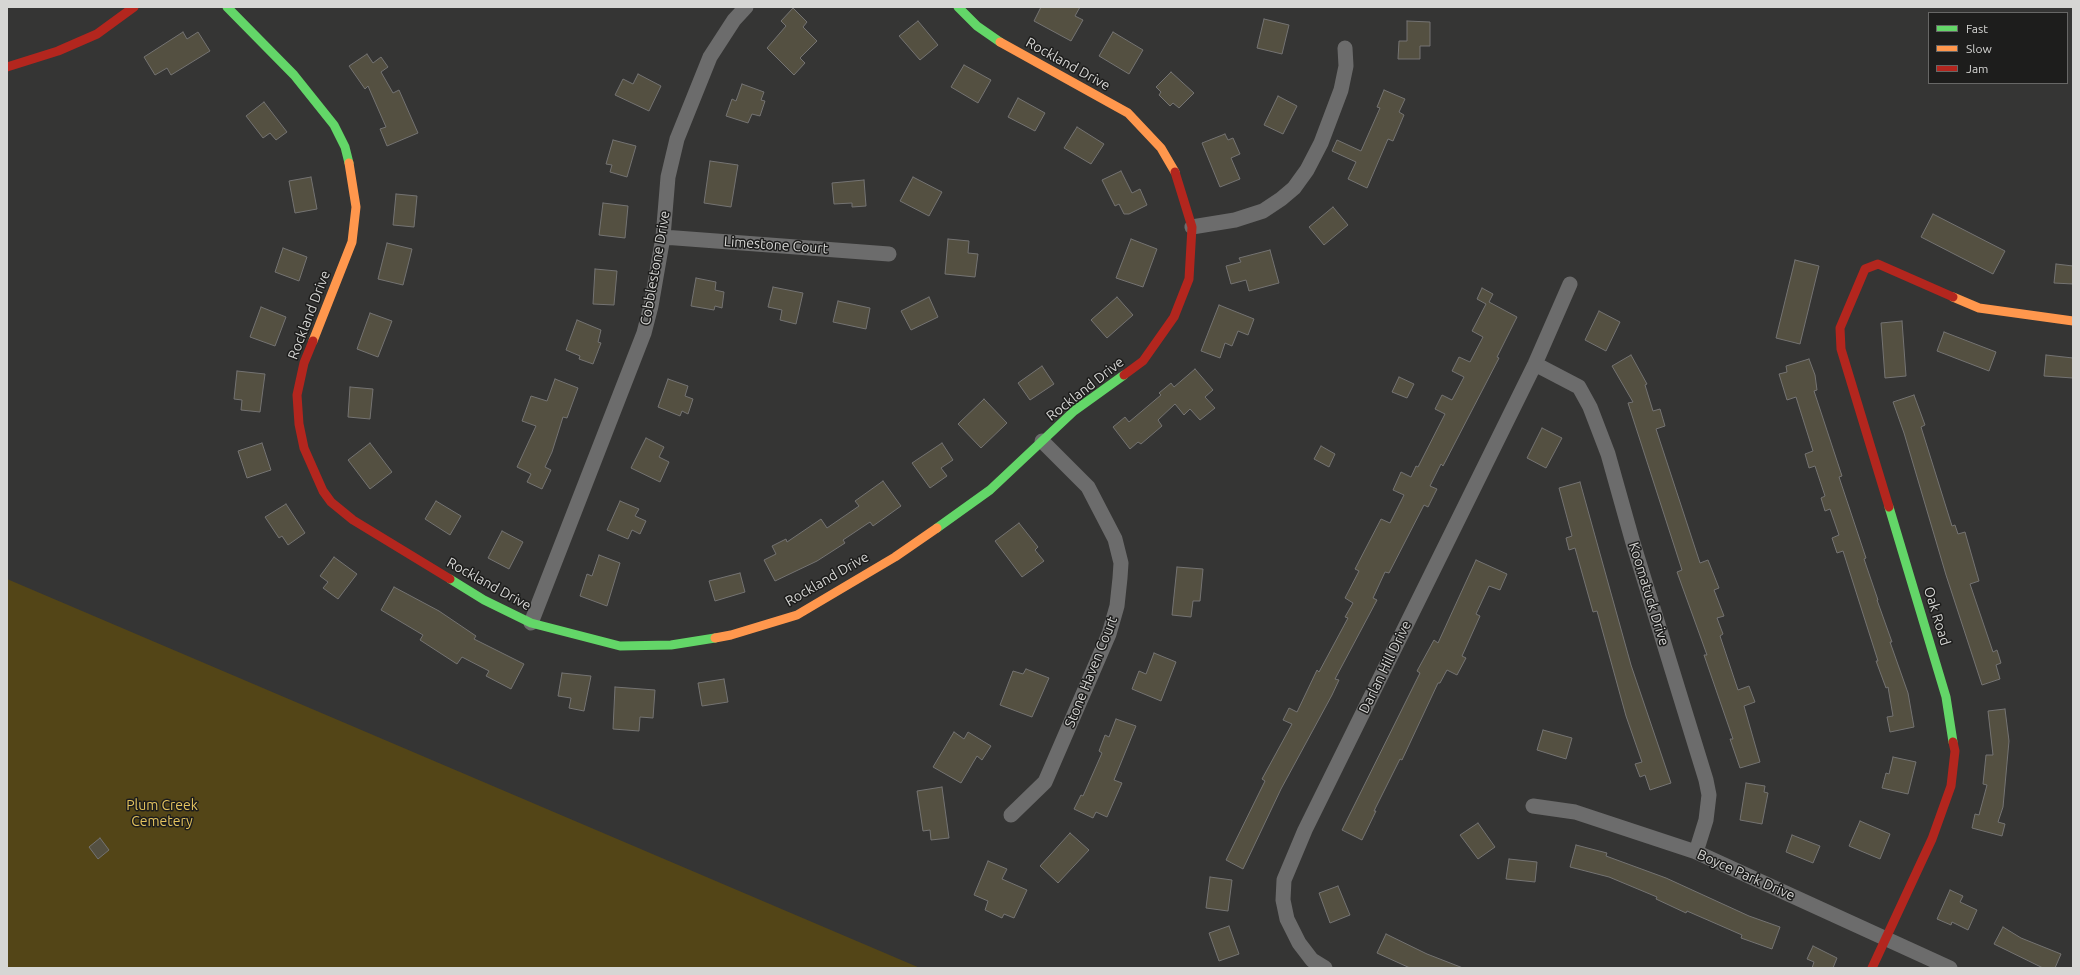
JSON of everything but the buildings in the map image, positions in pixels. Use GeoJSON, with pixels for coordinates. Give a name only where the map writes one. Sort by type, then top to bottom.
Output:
{"type":"FeatureCollection","features":[{"type":"Feature","properties":{"kind":"street"},"geometry":{"type":"LineString","coordinates":[[7,67],[58,51],[97,34],[134,7]]}},
{"type":"Feature","properties":{"kind":"street","name":"Rockland Drive"},"geometry":{"type":"LineString","coordinates":[[227,7],[294,75],[334,125],[345,148],[352,178],[356,207],[352,242],[304,364],[298,395],[299,424],[310,464],[323,491],[331,502],[353,520],[484,600],[531,623],[620,646],[671,645],[731,635],[797,615],[895,557],[990,490],[1074,411],[1143,361],[1174,317],[1189,279],[1192,227],[1178,178],[1161,148],[1128,113],[1004,45],[976,26],[958,7]]}},
{"type":"Feature","properties":{"kind":"street","name":"Cobblestone Drive"},"geometry":{"type":"LineString","coordinates":[[531,623],[644,332],[651,306],[663,237],[668,177],[677,139],[710,57],[734,20],[746,7]]}},
{"type":"Feature","properties":{"kind":"street"},"geometry":{"type":"LineString","coordinates":[[1192,227],[1235,220],[1263,211],[1281,200],[1294,188],[1307,170],[1321,143],[1341,90],[1346,66],[1345,48]]}},
{"type":"Feature","properties":{"kind":"street","name":"Limestone Court"},"geometry":{"type":"LineString","coordinates":[[663,237],[889,254]]}},
{"type":"Feature","properties":{"kind":"street","name":"Oak Road"},"geometry":{"type":"LineString","coordinates":[[1872,968],[1884,938],[1932,839],[1951,786],[1954,751],[1946,697],[1841,349],[1840,328],[1865,269],[1878,264],[1979,308],[2048,319],[2073,321]]}},
{"type":"Feature","properties":{"kind":"street","name":"Darlan Hill Drive"},"geometry":{"type":"LineString","coordinates":[[1325,968],[1312,960],[1299,943],[1287,919],[1283,900],[1284,880],[1305,830],[1535,364],[1570,284]]}},
{"type":"Feature","properties":{"kind":"street","name":"Koomatuck Drive"},"geometry":{"type":"LineString","coordinates":[[1535,364],[1564,378],[1582,390],[1608,454],[1633,543],[1706,780],[1709,795],[1706,820],[1696,852]]}},
{"type":"Feature","properties":{"kind":"street","name":"Stone Haven Court"},"geometry":{"type":"LineString","coordinates":[[1012,815],[1045,782],[1109,634],[1117,606],[1120,578],[1120,563],[1115,539],[1088,487],[1042,441]]}},
{"type":"Feature","properties":{"kind":"street","name":"Boyce Park Drive"},"geometry":{"type":"LineString","coordinates":[[1533,806],[1574,812],[1696,852],[1950,968]]}},
{"type":"Feature","properties":{"kind":"green space","name":"Plum Creek Cemetery"},"geometry":{"type":"Polygon","coordinates":[[[7,579],[920,968],[7,968],[7,579]]]}},
{"type":"Feature","properties":{"kind":"traffic: fast"},"geometry":{"type":"LineString","coordinates":[[227,7],[294,75],[334,125],[345,147],[349,163]]}},
{"type":"Feature","properties":{"kind":"traffic: fast"},"geometry":{"type":"LineString","coordinates":[[958,7],[977,26],[1000,42]]}},
{"type":"Feature","properties":{"kind":"traffic: fast"},"geometry":{"type":"LineString","coordinates":[[937,528],[990,490],[1074,411],[1124,375]]}},
{"type":"Feature","properties":{"kind":"traffic: fast"},"geometry":{"type":"LineString","coordinates":[[1889,507],[1946,697],[1953,742]]}},
{"type":"Feature","properties":{"kind":"traffic: fast"},"geometry":{"type":"LineString","coordinates":[[450,579],[484,600],[531,623],[620,646],[671,645],[715,638]]}},
{"type":"Feature","properties":{"kind":"traffic: slow"},"geometry":{"type":"LineString","coordinates":[[1000,42],[1128,113],[1161,148],[1175,172]]}},
{"type":"Feature","properties":{"kind":"traffic: slow"},"geometry":{"type":"LineString","coordinates":[[313,341],[352,242],[356,207],[349,163]]}},
{"type":"Feature","properties":{"kind":"traffic: slow"},"geometry":{"type":"LineString","coordinates":[[1953,297],[1979,308],[2073,321]]}},
{"type":"Feature","properties":{"kind":"traffic: slow"},"geometry":{"type":"LineString","coordinates":[[715,638],[731,635],[797,615],[895,557],[937,528]]}},
{"type":"Feature","properties":{"kind":"traffic: jam"},"geometry":{"type":"LineString","coordinates":[[7,67],[58,51],[97,34],[134,7]]}},
{"type":"Feature","properties":{"kind":"traffic: jam"},"geometry":{"type":"LineString","coordinates":[[1124,375],[1143,361],[1174,317],[1189,279],[1192,227],[1175,172]]}},
{"type":"Feature","properties":{"kind":"traffic: jam"},"geometry":{"type":"LineString","coordinates":[[1889,507],[1841,349],[1840,328],[1865,269],[1878,264],[1953,297]]}},
{"type":"Feature","properties":{"kind":"traffic: jam"},"geometry":{"type":"LineString","coordinates":[[313,341],[304,363],[297,395],[299,424],[304,448],[323,491],[331,502],[353,520],[450,579]]}},
{"type":"Feature","properties":{"kind":"traffic: jam"},"geometry":{"type":"LineString","coordinates":[[1872,968],[1932,839],[1951,786],[1955,751],[1953,742]]}}]}
